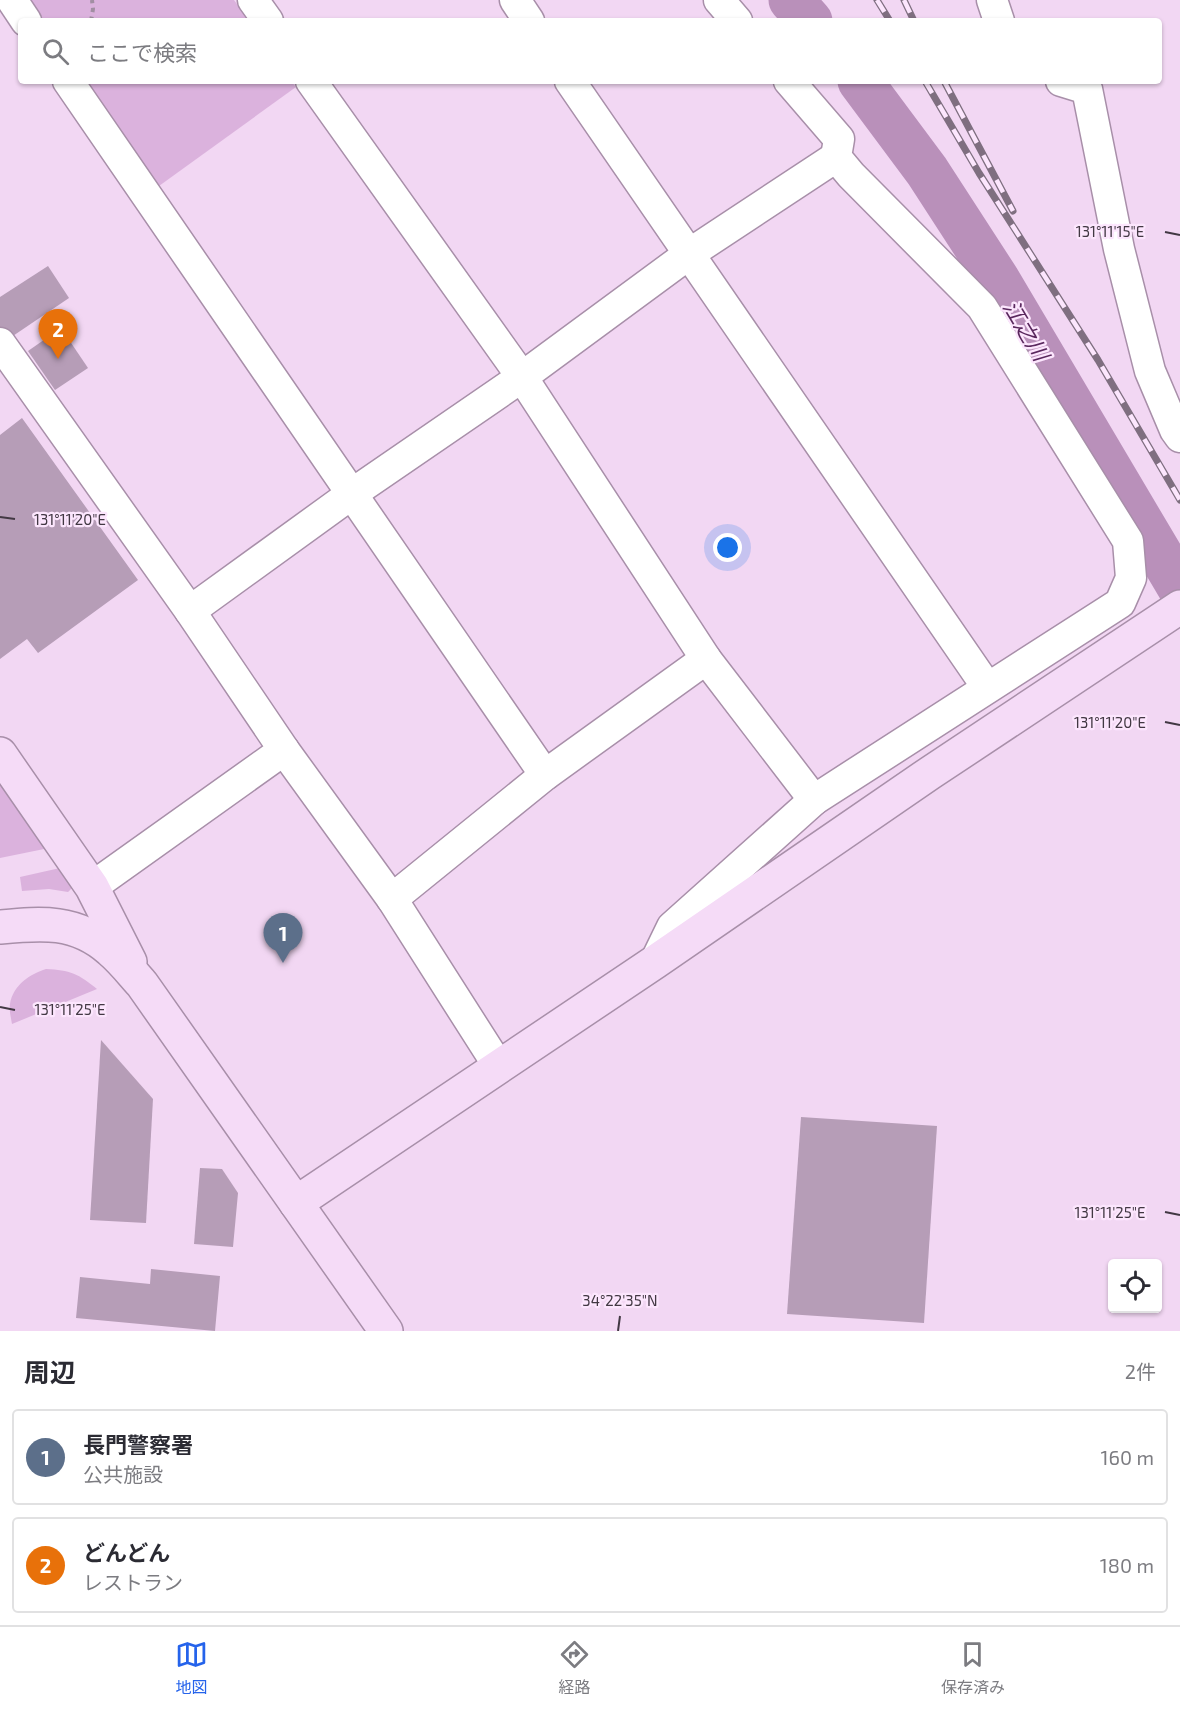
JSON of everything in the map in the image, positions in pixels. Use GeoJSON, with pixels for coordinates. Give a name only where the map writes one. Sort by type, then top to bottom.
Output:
{"type":"FeatureCollection","features":[{"type":"Feature","properties":{"kind":"street"},"geometry":{"type":"LineString","coordinates":[[12,0],[24,18]]}},
{"type":"Feature","properties":{"kind":"street"},"geometry":{"type":"LineString","coordinates":[[253,0],[266,18]]}},
{"type":"Feature","properties":{"kind":"street"},"geometry":{"type":"LineString","coordinates":[[515,0],[527,18]]}},
{"type":"Feature","properties":{"kind":"street"},"geometry":{"type":"LineString","coordinates":[[719,0],[734,18]]}},
{"type":"Feature","properties":{"kind":"street"},"geometry":{"type":"LineString","coordinates":[[992,0],[998,18]]}},
{"type":"Feature","properties":{"kind":"street"},"geometry":{"type":"LineString","coordinates":[[70,84],[545,775]]}},
{"type":"Feature","properties":{"kind":"street"},"geometry":{"type":"LineString","coordinates":[[313,84],[522,377],[706,659],[814,800]]}},
{"type":"Feature","properties":{"kind":"street"},"geometry":{"type":"LineString","coordinates":[[572,84],[987,687]]}},
{"type":"Feature","properties":{"kind":"street"},"geometry":{"type":"LineString","coordinates":[[190,611],[353,493],[522,377],[689,254],[836,157],[839,139],[792,84]]}},
{"type":"Feature","properties":{"kind":"street"},"geometry":{"type":"LineString","coordinates":[[1074,85],[1150,371],[1180,437]]}},
{"type":"Feature","properties":{"kind":"street"},"geometry":{"type":"LineString","coordinates":[[655,962],[672,927],[814,800],[1120,603],[1131,578],[1128,542],[982,307],[836,157]]}},
{"type":"Feature","properties":{"kind":"street"},"geometry":{"type":"LineString","coordinates":[[0,343],[190,611],[284,750],[392,899],[499,1067]]}},
{"type":"Feature","properties":{"kind":"street"},"geometry":{"type":"LineString","coordinates":[[296,1203],[655,962],[930,773],[1180,607]]}},
{"type":"Feature","properties":{"kind":"street"},"geometry":{"type":"LineString","coordinates":[[392,899],[545,775],[706,659]]}},
{"type":"Feature","properties":{"kind":"street"},"geometry":{"type":"LineString","coordinates":[[92,887],[284,750]]}},
{"type":"Feature","properties":{"kind":"street"},"geometry":{"type":"LineString","coordinates":[[0,754],[92,887],[142,984],[386,1331]]}},
{"type":"Feature","properties":{"kind":"street"},"geometry":{"type":"LineString","coordinates":[[0,927],[37,924],[62,925],[83,932],[110,950],[142,984]]}},
{"type":"Feature","properties":{"kind":"path"},"geometry":{"type":"LineString","coordinates":[[92,0],[92,18]]}},
{"type":"Feature","properties":{"kind":"shaded area"},"geometry":{"type":"Polygon","coordinates":[[[26,0],[234,0],[247,18],[39,18],[26,0]]]}},
{"type":"Feature","properties":{"kind":"shaded area"},"geometry":{"type":"Polygon","coordinates":[[[86,84],[294,84],[296,87],[159,186],[86,84]]]}},
{"type":"Feature","properties":{"kind":"shaded area"},"geometry":{"type":"Polygon","coordinates":[[[0,776],[49,848],[0,858],[0,776]]]}},
{"type":"Feature","properties":{"kind":"shaded area"},"geometry":{"type":"Polygon","coordinates":[[[60,868],[73,887],[68,892],[49,889],[22,891],[20,877],[60,868]]]}},
{"type":"Feature","properties":{"kind":"shaded area"},"geometry":{"type":"Polygon","coordinates":[[[46,969],[62,970],[74,974],[97,989],[12,1024],[10,1006],[18,986],[28,977],[46,969]]]}},
{"type":"Feature","properties":{"kind":"building"},"geometry":{"type":"Polygon","coordinates":[[[48,266],[69,298],[4,342],[0,336],[0,297],[48,266]]]}},
{"type":"Feature","properties":{"kind":"building"},"geometry":{"type":"Polygon","coordinates":[[[61,328],[88,368],[55,390],[28,351],[61,328]]]}},
{"type":"Feature","properties":{"kind":"building"},"geometry":{"type":"Polygon","coordinates":[[[22,418],[138,580],[38,653],[27,639],[0,659],[0,435],[22,418]]]}},
{"type":"Feature","properties":{"kind":"building"},"geometry":{"type":"Polygon","coordinates":[[[101,1040],[153,1099],[146,1223],[90,1220],[101,1040]]]}},
{"type":"Feature","properties":{"kind":"building"},"geometry":{"type":"Polygon","coordinates":[[[801,1117],[937,1126],[924,1323],[787,1314],[801,1117]]]}},
{"type":"Feature","properties":{"kind":"building"},"geometry":{"type":"Polygon","coordinates":[[[200,1168],[222,1169],[238,1193],[233,1247],[194,1244],[200,1168]]]}},
{"type":"Feature","properties":{"kind":"building"},"geometry":{"type":"Polygon","coordinates":[[[151,1269],[220,1276],[215,1331],[76,1318],[80,1277],[150,1284],[151,1269]]]}},
{"type":"Feature","properties":{"kind":"waterway","name":"江之川"},"geometry":{"type":"LineString","coordinates":[[791,0],[807,18]]}},
{"type":"Feature","properties":{"kind":"waterway","name":"江之川"},"geometry":{"type":"LineString","coordinates":[[862,84],[927,171],[997,279],[1180,588]]}},
{"type":"Feature","properties":{"kind":"railway"},"geometry":{"type":"LineString","coordinates":[[877,0],[888,18]]}},
{"type":"Feature","properties":{"kind":"railway"},"geometry":{"type":"LineString","coordinates":[[904,0],[913,18]]}},
{"type":"Feature","properties":{"kind":"railway"},"geometry":{"type":"LineString","coordinates":[[927,84],[979,173],[1098,360],[1180,500]]}},
{"type":"Feature","properties":{"kind":"railway"},"geometry":{"type":"LineString","coordinates":[[946,84],[1013,211]]}},
{"type":"Feature","properties":{"kind":"place","name":"どんどん"},"geometry":{"type":"Point","coordinates":[58,359]}},
{"type":"Feature","properties":{"kind":"place","name":"長門警察署"},"geometry":{"type":"Point","coordinates":[283,963]}}]}
